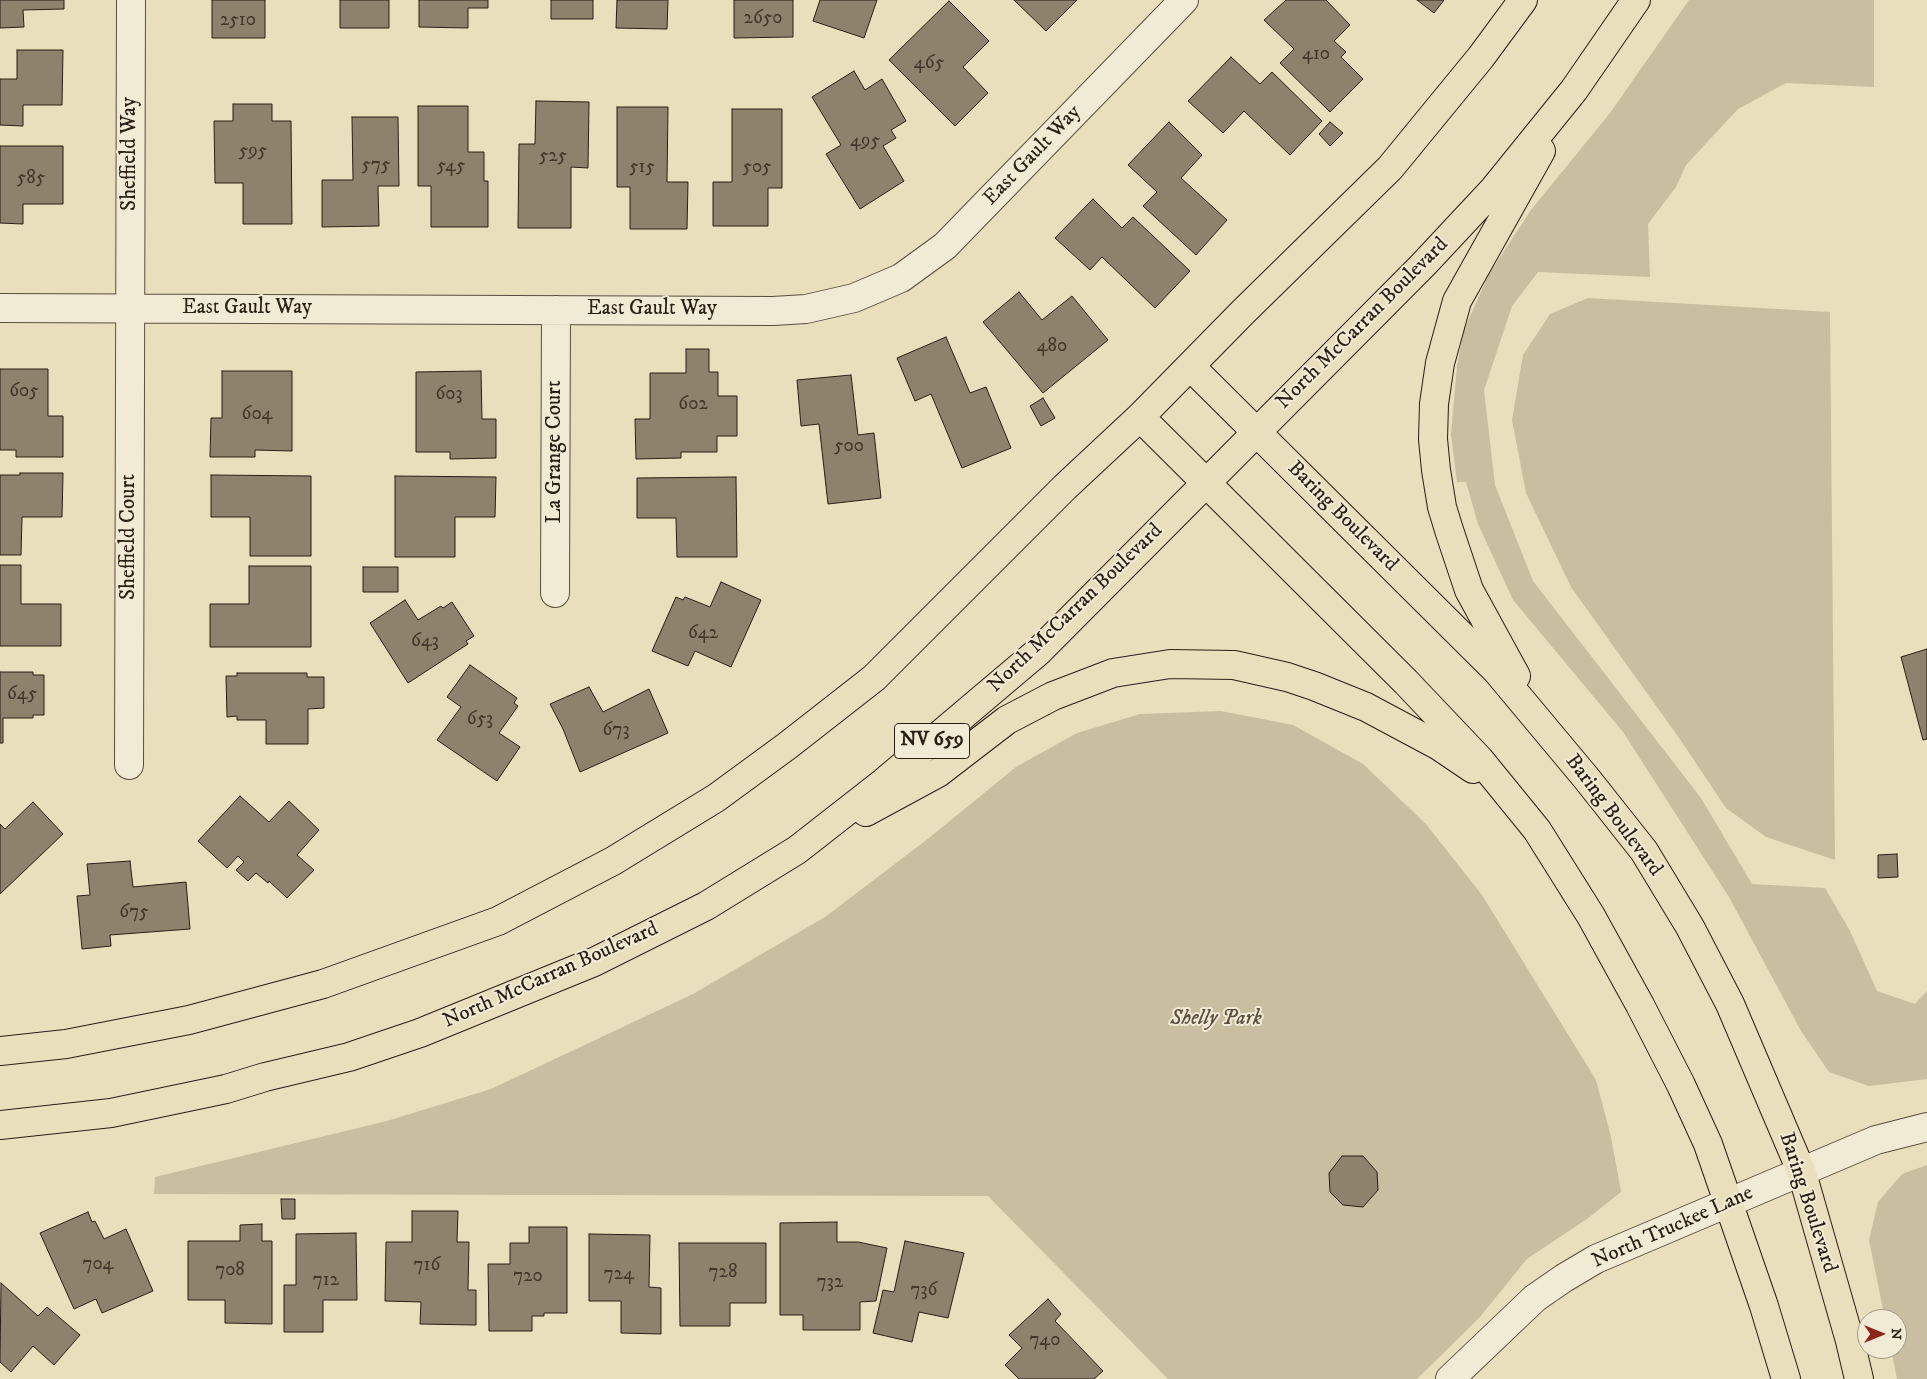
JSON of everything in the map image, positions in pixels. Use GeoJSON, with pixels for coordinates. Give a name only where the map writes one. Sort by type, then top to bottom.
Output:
{"type":"FeatureCollection","features":[{"type":"Feature","properties":{"kind":"main road"},"geometry":{"type":"LineString","coordinates":[[0,1051],[66,1044],[189,1020],[323,984],[498,921],[613,861],[716,798],[787,746],[874,678],[1065,487],[1140,417],[1243,312],[1390,168],[1481,57],[1523,0]]}},
{"type":"Feature","properties":{"kind":"main road","name":"North McCarran Boulevard"},"geometry":{"type":"LineString","coordinates":[[0,1125],[111,1113],[226,1089],[265,1077],[348,1057],[420,1033],[594,962],[706,906],[797,850],[884,782],[1039,651],[1423,265],[1494,189],[1574,90],[1636,0]]}},
{"type":"Feature","properties":{"kind":"main road"},"geometry":{"type":"LineString","coordinates":[[1564,751],[1517,677],[1469,590],[1442,507],[1433,439],[1434,404],[1440,364],[1457,301],[1574,90]]}},
{"type":"Feature","properties":{"kind":"main road","name":"Baring Boulevard"},"geometry":{"type":"LineString","coordinates":[[1190,366],[1496,670],[1644,851],[1690,927],[1730,1004],[1802,1173],[1859,1379]]}},
{"type":"Feature","properties":{"kind":"main road"},"geometry":{"type":"LineString","coordinates":[[1140,417],[1406,682],[1480,760],[1537,830],[1591,916],[1640,1005],[1681,1085],[1708,1144],[1764,1306],[1786,1379]]}},
{"type":"Feature","properties":{"kind":"main road"},"geometry":{"type":"LineString","coordinates":[[797,850],[938,773],[1007,720],[1053,696],[1114,673],[1170,664],[1234,665],[1287,676],[1314,686],[1366,707],[1439,746],[1508,794]]}},
{"type":"Feature","properties":{"kind":"street","name":"Sheffield Way"},"geometry":{"type":"LineString","coordinates":[[130,309],[131,0]]}},
{"type":"Feature","properties":{"kind":"street","name":"East Gault Way"},"geometry":{"type":"LineString","coordinates":[[0,308],[773,311],[806,309],[854,298],[901,278],[945,246],[1184,0]]}},
{"type":"Feature","properties":{"kind":"street","name":"Sheffield Court"},"geometry":{"type":"LineString","coordinates":[[129,765],[130,309]]}},
{"type":"Feature","properties":{"kind":"street","name":"La Grange Court"},"geometry":{"type":"LineString","coordinates":[[555,594],[556,310]]}},
{"type":"Feature","properties":{"kind":"street","name":"North Truckee Lane"},"geometry":{"type":"LineString","coordinates":[[1455,1377],[1535,1298],[1596,1259],[1876,1140],[1927,1127]]}},
{"type":"Feature","properties":{"kind":"green space"},"geometry":{"type":"Polygon","coordinates":[[[1689,0],[1874,0],[1874,87],[1786,83],[1738,109],[1686,165],[1676,187],[1648,224],[1650,277],[1538,272],[1512,306],[1484,390],[1495,485],[1533,581],[1701,798],[1752,884],[1825,888],[1850,931],[1877,991],[1915,1004],[1927,991],[1927,1079],[1869,1086],[1829,1072],[1801,1031],[1729,897],[1623,732],[1513,600],[1478,524],[1466,482],[1457,482],[1451,434],[1457,366],[1464,330],[1489,274],[1531,210],[1610,113],[1689,0]]]}},
{"type":"Feature","properties":{"kind":"green space"},"geometry":{"type":"Polygon","coordinates":[[[1588,298],[1830,312],[1835,860],[1766,837],[1726,808],[1677,735],[1571,587],[1526,493],[1512,420],[1523,355],[1550,314],[1588,298]]]}},
{"type":"Feature","properties":{"kind":"green space","name":"Shelly Park"},"geometry":{"type":"Polygon","coordinates":[[[1221,711],[1293,725],[1363,764],[1426,824],[1482,895],[1596,1080],[1611,1137],[1621,1192],[1587,1219],[1527,1259],[1479,1318],[1417,1379],[1168,1379],[988,1196],[154,1194],[155,1177],[387,1121],[491,1089],[693,994],[825,917],[929,838],[1016,767],[1077,733],[1140,714],[1221,711]]]}},
{"type":"Feature","properties":{"kind":"green space"},"geometry":{"type":"Polygon","coordinates":[[[1927,1165],[1927,1379],[1897,1379],[1893,1359],[1907,1359],[1907,1309],[1883,1309],[1869,1240],[1878,1202],[1902,1174],[1927,1165]]]}},
{"type":"Feature","properties":{"kind":"building"},"geometry":{"type":"Polygon","coordinates":[[[0,0],[64,0],[64,9],[23,10],[24,27],[0,28],[0,0]]]}},
{"type":"Feature","properties":{"kind":"building"},"geometry":{"type":"Polygon","coordinates":[[[212,0],[265,0],[265,38],[212,38],[212,0]]]}},
{"type":"Feature","properties":{"kind":"building"},"geometry":{"type":"Polygon","coordinates":[[[340,0],[389,0],[389,28],[340,28],[340,0]]]}},
{"type":"Feature","properties":{"kind":"building"},"geometry":{"type":"Polygon","coordinates":[[[419,0],[488,0],[488,8],[468,8],[468,28],[419,27],[419,0]]]}},
{"type":"Feature","properties":{"kind":"building"},"geometry":{"type":"Polygon","coordinates":[[[551,0],[593,0],[593,19],[551,19],[551,0]]]}},
{"type":"Feature","properties":{"kind":"building"},"geometry":{"type":"Polygon","coordinates":[[[617,0],[668,0],[667,29],[616,28],[617,0]]]}},
{"type":"Feature","properties":{"kind":"building"},"geometry":{"type":"Polygon","coordinates":[[[734,0],[793,0],[793,37],[734,38],[734,0]]]}},
{"type":"Feature","properties":{"kind":"building"},"geometry":{"type":"Polygon","coordinates":[[[820,0],[877,0],[864,38],[813,21],[820,0]]]}},
{"type":"Feature","properties":{"kind":"building"},"geometry":{"type":"Polygon","coordinates":[[[1014,0],[1077,0],[1046,31],[1014,0]]]}},
{"type":"Feature","properties":{"kind":"building"},"geometry":{"type":"Polygon","coordinates":[[[1286,0],[1326,0],[1350,25],[1334,41],[1346,52],[1341,57],[1363,79],[1330,112],[1280,63],[1294,49],[1264,20],[1286,0]]]}},
{"type":"Feature","properties":{"kind":"building"},"geometry":{"type":"Polygon","coordinates":[[[1417,0],[1444,0],[1434,13],[1417,0]]]}},
{"type":"Feature","properties":{"kind":"building"},"geometry":{"type":"Polygon","coordinates":[[[949,1],[989,41],[963,67],[988,93],[955,126],[889,60],[949,1]]]}},
{"type":"Feature","properties":{"kind":"building"},"geometry":{"type":"Polygon","coordinates":[[[17,50],[63,50],[62,105],[23,105],[23,126],[0,125],[0,79],[17,79],[17,50]]]}},
{"type":"Feature","properties":{"kind":"building"},"geometry":{"type":"Polygon","coordinates":[[[1231,57],[1260,84],[1272,72],[1322,121],[1290,155],[1244,111],[1223,133],[1188,101],[1231,57]]]}},
{"type":"Feature","properties":{"kind":"building"},"geometry":{"type":"Polygon","coordinates":[[[854,71],[865,90],[882,79],[906,121],[891,130],[896,138],[883,146],[904,181],[860,209],[826,154],[841,145],[812,97],[854,71]]]}},
{"type":"Feature","properties":{"kind":"building"},"geometry":{"type":"Polygon","coordinates":[[[536,101],[589,102],[588,168],[571,167],[571,228],[518,228],[519,144],[535,144],[536,101]]]}},
{"type":"Feature","properties":{"kind":"building"},"geometry":{"type":"Polygon","coordinates":[[[233,104],[272,104],[272,121],[291,121],[292,224],[243,224],[243,183],[215,183],[214,121],[233,121],[233,104]]]}},
{"type":"Feature","properties":{"kind":"building"},"geometry":{"type":"Polygon","coordinates":[[[418,106],[468,106],[468,152],[484,152],[484,181],[488,181],[488,227],[431,227],[431,186],[418,186],[418,106]]]}},
{"type":"Feature","properties":{"kind":"building"},"geometry":{"type":"Polygon","coordinates":[[[617,107],[668,107],[667,182],[688,182],[687,229],[630,229],[630,187],[617,187],[617,107]]]}},
{"type":"Feature","properties":{"kind":"building"},"geometry":{"type":"Polygon","coordinates":[[[732,109],[782,109],[782,188],[768,188],[768,226],[713,226],[713,182],[732,182],[732,109]]]}},
{"type":"Feature","properties":{"kind":"building"},"geometry":{"type":"Polygon","coordinates":[[[352,117],[398,117],[399,186],[378,186],[379,226],[322,227],[322,180],[353,180],[352,117]]]}},
{"type":"Feature","properties":{"kind":"building"},"geometry":{"type":"Polygon","coordinates":[[[1169,122],[1202,155],[1181,178],[1227,220],[1196,255],[1143,206],[1157,192],[1128,165],[1169,122]]]}},
{"type":"Feature","properties":{"kind":"building"},"geometry":{"type":"Polygon","coordinates":[[[1330,122],[1343,133],[1330,146],[1319,134],[1330,122]]]}},
{"type":"Feature","properties":{"kind":"building"},"geometry":{"type":"Polygon","coordinates":[[[0,146],[63,146],[63,204],[23,204],[23,224],[0,223],[0,146]]]}},
{"type":"Feature","properties":{"kind":"building"},"geometry":{"type":"Polygon","coordinates":[[[1093,199],[1122,228],[1133,217],[1190,271],[1155,308],[1102,257],[1090,270],[1055,238],[1093,199]]]}},
{"type":"Feature","properties":{"kind":"building"},"geometry":{"type":"Polygon","coordinates":[[[1019,292],[1042,320],[1072,296],[1108,340],[1043,393],[983,322],[1019,292]]]}},
{"type":"Feature","properties":{"kind":"building"},"geometry":{"type":"Polygon","coordinates":[[[946,337],[970,393],[986,387],[1011,448],[962,468],[931,394],[915,401],[897,358],[946,337]]]}},
{"type":"Feature","properties":{"kind":"building"},"geometry":{"type":"Polygon","coordinates":[[[686,349],[709,349],[709,372],[718,372],[718,396],[737,396],[737,436],[717,436],[717,452],[681,452],[681,458],[636,459],[635,419],[650,419],[650,373],[686,373],[686,349]]]}},
{"type":"Feature","properties":{"kind":"building"},"geometry":{"type":"Polygon","coordinates":[[[0,369],[48,369],[48,416],[63,416],[63,457],[16,457],[16,450],[0,450],[0,369]]]}},
{"type":"Feature","properties":{"kind":"building"},"geometry":{"type":"Polygon","coordinates":[[[222,371],[292,371],[292,451],[255,450],[255,457],[210,457],[211,418],[222,418],[222,371]]]}},
{"type":"Feature","properties":{"kind":"building"},"geometry":{"type":"Polygon","coordinates":[[[481,371],[482,419],[496,419],[496,458],[450,459],[450,452],[416,452],[416,372],[481,371]]]}},
{"type":"Feature","properties":{"kind":"building"},"geometry":{"type":"Polygon","coordinates":[[[851,375],[858,435],[874,433],[881,498],[828,504],[819,424],[801,426],[797,380],[851,375]]]}},
{"type":"Feature","properties":{"kind":"building"},"geometry":{"type":"Polygon","coordinates":[[[1043,398],[1055,418],[1041,426],[1030,406],[1043,398]]]}},
{"type":"Feature","properties":{"kind":"building"},"geometry":{"type":"Polygon","coordinates":[[[20,473],[63,473],[62,517],[22,517],[21,555],[0,555],[0,475],[20,475],[20,473]]]}},
{"type":"Feature","properties":{"kind":"building"},"geometry":{"type":"Polygon","coordinates":[[[211,475],[311,476],[311,556],[250,556],[250,517],[211,517],[211,475]]]}},
{"type":"Feature","properties":{"kind":"building"},"geometry":{"type":"Polygon","coordinates":[[[395,476],[496,477],[495,517],[455,517],[455,557],[395,557],[395,476]]]}},
{"type":"Feature","properties":{"kind":"building"},"geometry":{"type":"Polygon","coordinates":[[[736,477],[737,557],[677,557],[676,518],[637,518],[637,478],[736,477]]]}},
{"type":"Feature","properties":{"kind":"building"},"geometry":{"type":"Polygon","coordinates":[[[0,565],[21,565],[21,604],[61,604],[61,646],[0,646],[0,565]]]}},
{"type":"Feature","properties":{"kind":"building"},"geometry":{"type":"Polygon","coordinates":[[[249,566],[311,566],[311,647],[210,647],[210,604],[249,604],[249,566]]]}},
{"type":"Feature","properties":{"kind":"building"},"geometry":{"type":"Polygon","coordinates":[[[363,567],[398,567],[398,592],[363,592],[363,567]]]}},
{"type":"Feature","properties":{"kind":"building"},"geometry":{"type":"Polygon","coordinates":[[[721,582],[761,600],[731,667],[695,651],[688,666],[652,651],[676,597],[683,600],[685,597],[710,607],[721,582]]]}},
{"type":"Feature","properties":{"kind":"building"},"geometry":{"type":"Polygon","coordinates":[[[405,600],[418,620],[441,606],[443,608],[452,602],[474,636],[466,641],[468,644],[408,683],[370,623],[405,600]]]}},
{"type":"Feature","properties":{"kind":"building"},"geometry":{"type":"Polygon","coordinates":[[[1927,649],[1927,739],[1923,740],[1901,657],[1927,649]]]}},
{"type":"Feature","properties":{"kind":"building"},"geometry":{"type":"Polygon","coordinates":[[[470,665],[517,698],[514,703],[518,706],[499,733],[520,747],[497,781],[437,740],[461,707],[447,697],[470,665]]]}},
{"type":"Feature","properties":{"kind":"building"},"geometry":{"type":"Polygon","coordinates":[[[0,672],[33,672],[33,675],[44,675],[44,715],[33,715],[33,718],[3,718],[3,743],[0,743],[0,672]]]}},
{"type":"Feature","properties":{"kind":"building"},"geometry":{"type":"Polygon","coordinates":[[[237,673],[307,673],[307,677],[324,677],[324,708],[308,709],[308,744],[266,744],[266,720],[237,720],[237,716],[227,717],[226,676],[237,676],[237,673]]]}},
{"type":"Feature","properties":{"kind":"building"},"geometry":{"type":"Polygon","coordinates":[[[589,687],[603,712],[649,689],[668,733],[580,772],[563,729],[550,704],[589,687]]]}},
{"type":"Feature","properties":{"kind":"building"},"geometry":{"type":"Polygon","coordinates":[[[240,796],[269,822],[289,801],[319,830],[297,855],[314,870],[287,898],[269,881],[268,883],[256,873],[248,881],[236,870],[244,862],[238,856],[227,868],[198,841],[240,796]]]}},
{"type":"Feature","properties":{"kind":"building"},"geometry":{"type":"Polygon","coordinates":[[[33,802],[63,834],[0,894],[0,824],[5,829],[33,802]]]}},
{"type":"Feature","properties":{"kind":"building"},"geometry":{"type":"Polygon","coordinates":[[[1897,854],[1898,877],[1878,878],[1878,855],[1897,854]]]}},
{"type":"Feature","properties":{"kind":"building"},"geometry":{"type":"Polygon","coordinates":[[[130,861],[133,887],[186,882],[190,929],[110,935],[111,946],[82,949],[77,896],[90,895],[87,864],[130,861]]]}},
{"type":"Feature","properties":{"kind":"building"},"geometry":{"type":"Polygon","coordinates":[[[1342,1156],[1363,1156],[1377,1172],[1378,1190],[1363,1207],[1343,1205],[1330,1192],[1329,1173],[1342,1156]]]}},
{"type":"Feature","properties":{"kind":"building"},"geometry":{"type":"Polygon","coordinates":[[[281,1199],[295,1199],[295,1219],[282,1219],[281,1199]]]}},
{"type":"Feature","properties":{"kind":"building"},"geometry":{"type":"Polygon","coordinates":[[[412,1211],[458,1211],[457,1242],[469,1242],[468,1290],[476,1290],[476,1325],[420,1324],[421,1302],[385,1301],[386,1242],[412,1242],[412,1211]]]}},
{"type":"Feature","properties":{"kind":"building"},"geometry":{"type":"Polygon","coordinates":[[[88,1212],[92,1222],[95,1221],[104,1239],[126,1229],[153,1291],[102,1313],[96,1299],[74,1309],[40,1233],[88,1212]]]}},
{"type":"Feature","properties":{"kind":"building"},"geometry":{"type":"Polygon","coordinates":[[[837,1222],[837,1242],[858,1242],[887,1248],[876,1301],[860,1302],[860,1330],[803,1330],[803,1315],[780,1315],[780,1223],[837,1222]]]}},
{"type":"Feature","properties":{"kind":"building"},"geometry":{"type":"Polygon","coordinates":[[[262,1224],[262,1241],[272,1241],[272,1324],[225,1323],[225,1300],[188,1300],[188,1241],[240,1241],[240,1225],[262,1224]]]}},
{"type":"Feature","properties":{"kind":"building"},"geometry":{"type":"Polygon","coordinates":[[[529,1227],[567,1227],[567,1313],[544,1313],[544,1316],[532,1316],[532,1331],[489,1331],[488,1264],[510,1264],[510,1243],[529,1243],[529,1227]]]}},
{"type":"Feature","properties":{"kind":"building"},"geometry":{"type":"Polygon","coordinates":[[[356,1233],[357,1300],[323,1300],[323,1332],[284,1332],[284,1285],[296,1285],[296,1234],[356,1233]]]}},
{"type":"Feature","properties":{"kind":"building"},"geometry":{"type":"Polygon","coordinates":[[[589,1234],[650,1235],[649,1287],[661,1288],[661,1334],[621,1333],[621,1301],[589,1301],[589,1234]]]}},
{"type":"Feature","properties":{"kind":"building"},"geometry":{"type":"Polygon","coordinates":[[[905,1241],[964,1253],[948,1318],[919,1312],[912,1342],[873,1333],[883,1290],[894,1292],[905,1241]]]}},
{"type":"Feature","properties":{"kind":"building"},"geometry":{"type":"Polygon","coordinates":[[[679,1243],[766,1243],[766,1303],[730,1303],[730,1326],[680,1326],[679,1243]]]}},
{"type":"Feature","properties":{"kind":"building"},"geometry":{"type":"Polygon","coordinates":[[[1,1283],[38,1316],[47,1307],[80,1335],[54,1365],[33,1346],[11,1372],[0,1362],[1,1283]]]}},
{"type":"Feature","properties":{"kind":"building"},"geometry":{"type":"Polygon","coordinates":[[[1048,1299],[1061,1314],[1055,1321],[1103,1371],[1094,1379],[1019,1379],[1005,1365],[1022,1348],[1009,1335],[1048,1299]]]}}]}
